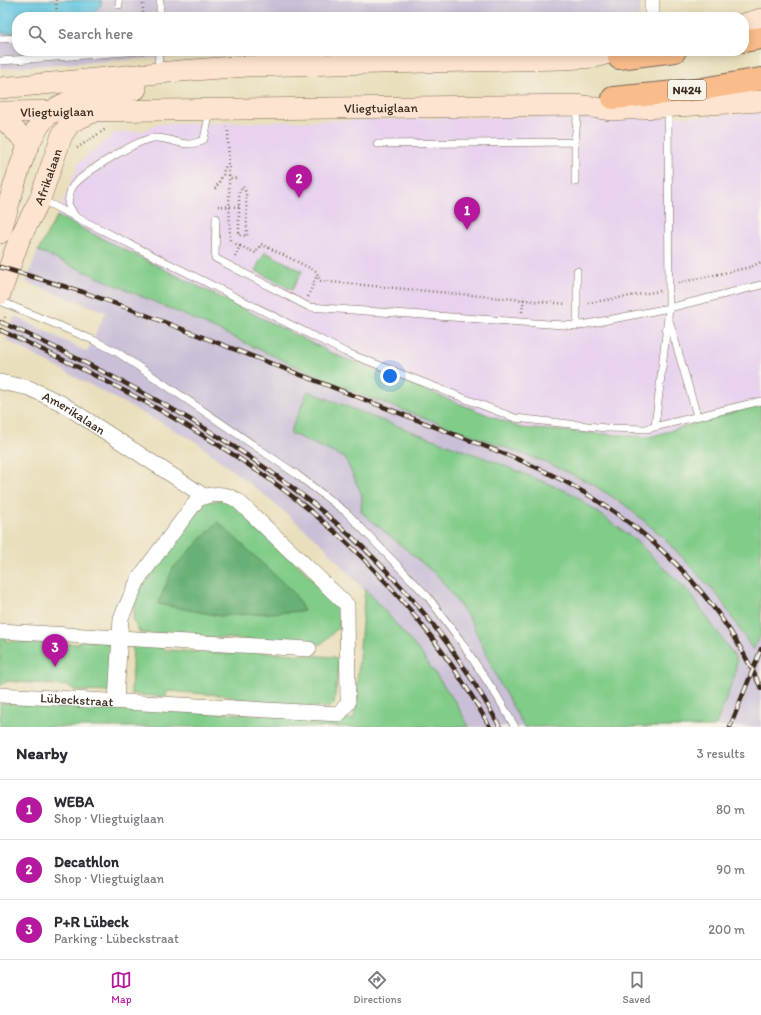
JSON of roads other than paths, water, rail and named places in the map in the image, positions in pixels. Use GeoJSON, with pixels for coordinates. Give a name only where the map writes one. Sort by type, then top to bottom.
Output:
{"type":"FeatureCollection","features":[{"type":"Feature","properties":{"kind":"highway"},"geometry":{"type":"LineString","coordinates":[[749,40],[761,38]]}},
{"type":"Feature","properties":{"kind":"highway","name":"N424"},"geometry":{"type":"LineString","coordinates":[[612,104],[761,79]]}},
{"type":"Feature","properties":{"kind":"main road"},"geometry":{"type":"LineString","coordinates":[[749,23],[761,19]]}},
{"type":"Feature","properties":{"kind":"main road","name":"Vliegtuiglaan"},"geometry":{"type":"LineString","coordinates":[[0,88],[158,73],[291,65],[491,61],[606,56]]}},
{"type":"Feature","properties":{"kind":"main road"},"geometry":{"type":"LineString","coordinates":[[50,112],[81,98],[104,93],[205,80],[270,76],[291,65]]}},
{"type":"Feature","properties":{"kind":"main road","name":"N424"},"geometry":{"type":"LineString","coordinates":[[26,86],[45,102],[50,112]]}},
{"type":"Feature","properties":{"kind":"main road","name":"N424"},"geometry":{"type":"LineString","coordinates":[[578,105],[612,104],[668,108],[761,101]]}},
{"type":"Feature","properties":{"kind":"main road","name":"Vliegtuiglaan"},"geometry":{"type":"LineString","coordinates":[[0,112],[578,105]]}},
{"type":"Feature","properties":{"kind":"main road","name":"Afrikalaan"},"geometry":{"type":"LineString","coordinates":[[0,233],[28,144],[50,112]]}},
{"type":"Feature","properties":{"kind":"main road","name":"Afrikalaan"},"geometry":{"type":"LineString","coordinates":[[0,294],[19,240],[40,199],[56,151],[50,112]]}},
{"type":"Feature","properties":{"kind":"main road","name":"N424"},"geometry":{"type":"LineString","coordinates":[[56,151],[62,135],[71,122],[93,112]]}},
{"type":"Feature","properties":{"kind":"main road"},"geometry":{"type":"LineString","coordinates":[[0,116],[28,144]]}},
{"type":"Feature","properties":{"kind":"street"},"geometry":{"type":"LineString","coordinates":[[652,0],[652,12]]}},
{"type":"Feature","properties":{"kind":"street","name":"Amerikalaan"},"geometry":{"type":"LineString","coordinates":[[0,382],[29,388],[61,403],[204,496]]}},
{"type":"Feature","properties":{"kind":"street"},"geometry":{"type":"LineString","coordinates":[[116,700],[339,714],[348,703],[347,605],[229,494],[210,494],[204,496]]}},
{"type":"Feature","properties":{"kind":"street","name":"Lübeckstraat"},"geometry":{"type":"LineString","coordinates":[[0,694],[116,700],[118,638],[121,618],[139,578],[198,499],[204,496]]}},
{"type":"Feature","properties":{"kind":"street"},"geometry":{"type":"LineString","coordinates":[[0,631],[309,649]]}},
{"type":"Feature","properties":{"kind":"lane"},"geometry":{"type":"LineString","coordinates":[[160,0],[160,12]]}},
{"type":"Feature","properties":{"kind":"lane"},"geometry":{"type":"LineString","coordinates":[[0,39],[12,38]]}},
{"type":"Feature","properties":{"kind":"lane"},"geometry":{"type":"LineString","coordinates":[[0,61],[70,56]]}},
{"type":"Feature","properties":{"kind":"lane"},"geometry":{"type":"LineString","coordinates":[[158,73],[159,56]]}},
{"type":"Feature","properties":{"kind":"lane"},"geometry":{"type":"LineString","coordinates":[[575,182],[575,142],[578,105]]}},
{"type":"Feature","properties":{"kind":"lane"},"geometry":{"type":"LineString","coordinates":[[655,427],[669,308],[668,108]]}},
{"type":"Feature","properties":{"kind":"lane"},"geometry":{"type":"LineString","coordinates":[[75,216],[68,204],[70,193],[74,186],[85,176],[140,141],[154,138],[184,144],[197,144],[204,139],[219,110]]}},
{"type":"Feature","properties":{"kind":"lane"},"geometry":{"type":"LineString","coordinates":[[377,144],[575,142]]}},
{"type":"Feature","properties":{"kind":"lane"},"geometry":{"type":"LineString","coordinates":[[40,199],[345,352],[514,418],[606,428],[646,429],[761,401]]}},
{"type":"Feature","properties":{"kind":"lane"},"geometry":{"type":"LineString","coordinates":[[216,218],[215,258],[309,307],[577,326],[669,308],[761,285]]}},
{"type":"Feature","properties":{"kind":"lane"},"geometry":{"type":"LineString","coordinates":[[577,271],[577,326]]}},
{"type":"Feature","properties":{"kind":"lane"},"geometry":{"type":"LineString","coordinates":[[0,301],[93,340],[117,352],[296,474],[347,513],[428,597],[489,684],[515,727]]}},
{"type":"Feature","properties":{"kind":"lane"},"geometry":{"type":"LineString","coordinates":[[668,316],[697,416]]}},
{"type":"Feature","properties":{"kind":"water"},"geometry":{"type":"Polygon","coordinates":[[[0,0],[101,0],[101,5],[95,12],[12,12],[12,33],[0,33],[0,0]]]}},
{"type":"Feature","properties":{"kind":"railway"},"geometry":{"type":"LineString","coordinates":[[0,267],[83,292],[133,310],[515,458],[555,476],[593,498],[628,522],[660,549],[690,579],[717,612],[741,649],[761,688]]}},
{"type":"Feature","properties":{"kind":"railway"},"geometry":{"type":"LineString","coordinates":[[0,322],[76,358],[180,414],[236,448],[289,485],[338,525],[384,568],[426,616],[465,669],[500,727]]}},
{"type":"Feature","properties":{"kind":"railway"},"geometry":{"type":"LineString","coordinates":[[0,330],[82,369],[162,411],[239,459],[276,484],[312,512],[364,559],[411,611],[453,668],[490,727]]}},
{"type":"Feature","properties":{"kind":"railway"},"geometry":{"type":"LineString","coordinates":[[730,727],[761,649]]}},
{"type":"Feature","properties":{"kind":"place","name":"Decathlon"},"geometry":{"type":"Point","coordinates":[299,198]}},
{"type":"Feature","properties":{"kind":"place","name":"WEBA"},"geometry":{"type":"Point","coordinates":[467,230]}},
{"type":"Feature","properties":{"kind":"place","name":"P+R Lübeck"},"geometry":{"type":"Point","coordinates":[55,667]}}]}
